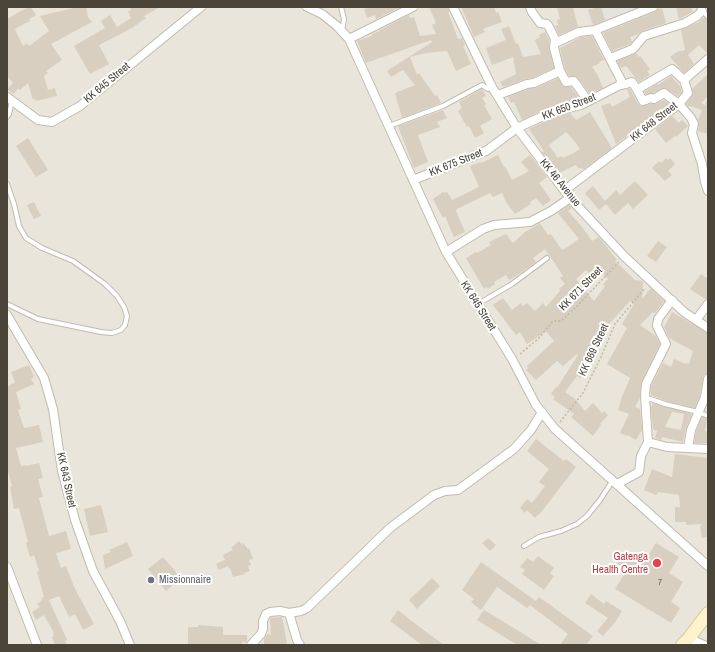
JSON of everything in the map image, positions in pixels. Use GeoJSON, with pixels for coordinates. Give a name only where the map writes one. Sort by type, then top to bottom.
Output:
{"type":"FeatureCollection","features":[{"type":"Feature","properties":{"kind":"main road"},"geometry":{"type":"LineString","coordinates":[[685,642],[708,613]]}},
{"type":"Feature","properties":{"kind":"street","name":"KK 645 Street"},"geometry":{"type":"LineString","coordinates":[[9,99],[38,120],[52,122],[80,106],[200,7]]}},
{"type":"Feature","properties":{"kind":"street","name":"KK 645 Street"},"geometry":{"type":"LineString","coordinates":[[307,7],[322,14],[349,39],[446,252],[512,359],[536,405],[555,429],[708,566]]}},
{"type":"Feature","properties":{"kind":"street"},"geometry":{"type":"LineString","coordinates":[[349,39],[413,7]]}},
{"type":"Feature","properties":{"kind":"street","name":"KK 46 Avenue"},"geometry":{"type":"LineString","coordinates":[[452,7],[492,87],[517,128],[570,198],[624,256],[652,280],[684,312],[708,328]]}},
{"type":"Feature","properties":{"kind":"street"},"geometry":{"type":"LineString","coordinates":[[530,7],[540,23],[547,24],[554,39],[554,48],[560,72],[566,82],[574,81],[588,101]]}},
{"type":"Feature","properties":{"kind":"street"},"geometry":{"type":"LineString","coordinates":[[555,43],[579,32],[595,30],[653,7]]}},
{"type":"Feature","properties":{"kind":"street"},"geometry":{"type":"LineString","coordinates":[[611,58],[633,49],[644,36],[685,23],[697,16],[701,9]]}},
{"type":"Feature","properties":{"kind":"street"},"geometry":{"type":"LineString","coordinates":[[595,30],[611,58],[621,80],[620,85],[632,82],[643,101],[651,98],[654,99],[664,93],[679,104],[691,118],[694,124],[692,134],[702,164],[708,191]]}},
{"type":"Feature","properties":{"kind":"street"},"geometry":{"type":"LineString","coordinates":[[636,88],[672,69],[684,80],[708,59]]}},
{"type":"Feature","properties":{"kind":"street"},"geometry":{"type":"LineString","coordinates":[[498,95],[534,83],[560,72]]}},
{"type":"Feature","properties":{"kind":"street","name":"KK 648 Street"},"geometry":{"type":"LineString","coordinates":[[565,190],[679,104],[688,93],[684,80]]}},
{"type":"Feature","properties":{"kind":"street","name":"KK 650 Street"},"geometry":{"type":"LineString","coordinates":[[517,128],[552,112],[581,105],[620,85]]}},
{"type":"Feature","properties":{"kind":"street","name":"KK 675 Street"},"geometry":{"type":"LineString","coordinates":[[413,180],[486,151],[517,128]]}},
{"type":"Feature","properties":{"kind":"street"},"geometry":{"type":"LineString","coordinates":[[446,252],[483,229],[494,224],[530,222],[551,211],[570,198]]}},
{"type":"Feature","properties":{"kind":"street"},"geometry":{"type":"LineString","coordinates":[[615,482],[639,472],[641,456],[648,442],[645,396],[646,384],[666,344],[657,326],[658,319],[672,300]]}},
{"type":"Feature","properties":{"kind":"street"},"geometry":{"type":"LineString","coordinates":[[696,320],[708,304]]}},
{"type":"Feature","properties":{"kind":"street","name":"KK 643 Street"},"geometry":{"type":"LineString","coordinates":[[7,314],[44,378],[53,409],[62,471],[75,520],[93,571],[120,621],[130,645]]}},
{"type":"Feature","properties":{"kind":"street"},"geometry":{"type":"LineString","coordinates":[[688,448],[691,430],[705,397],[708,380]]}},
{"type":"Feature","properties":{"kind":"street"},"geometry":{"type":"LineString","coordinates":[[251,645],[261,634],[263,621],[266,614],[280,611],[289,613],[301,611],[307,608],[390,528],[434,495],[445,491],[458,490],[514,449],[531,430],[542,412]]}},
{"type":"Feature","properties":{"kind":"street"},"geometry":{"type":"LineString","coordinates":[[648,442],[667,447],[708,449]]}},
{"type":"Feature","properties":{"kind":"street"},"geometry":{"type":"LineString","coordinates":[[7,567],[38,645]]}},
{"type":"Feature","properties":{"kind":"street"},"geometry":{"type":"LineString","coordinates":[[289,613],[298,643]]}},
{"type":"Feature","properties":{"kind":"street"},"geometry":{"type":"LineString","coordinates":[[685,642],[704,645]]}},
{"type":"Feature","properties":{"kind":"lane"},"geometry":{"type":"LineString","coordinates":[[341,7],[344,19],[342,31]]}},
{"type":"Feature","properties":{"kind":"lane"},"geometry":{"type":"LineString","coordinates":[[701,9],[708,18]]}},
{"type":"Feature","properties":{"kind":"lane"},"geometry":{"type":"LineString","coordinates":[[389,126],[430,112],[482,85],[488,89],[492,87]]}},
{"type":"Feature","properties":{"kind":"lane"},"geometry":{"type":"LineString","coordinates":[[7,117],[9,114],[9,99]]}},
{"type":"Feature","properties":{"kind":"lane"},"geometry":{"type":"LineString","coordinates":[[7,184],[14,204],[19,226],[26,238],[42,248],[73,261],[105,284],[121,302],[127,316],[125,325],[121,330],[112,333],[101,332],[38,319],[7,304]]}},
{"type":"Feature","properties":{"kind":"lane"},"geometry":{"type":"LineString","coordinates":[[477,304],[512,284],[547,258]]}},
{"type":"Feature","properties":{"kind":"lane"},"geometry":{"type":"LineString","coordinates":[[645,396],[665,404],[708,416]]}},
{"type":"Feature","properties":{"kind":"lane"},"geometry":{"type":"LineString","coordinates":[[524,546],[539,537],[561,531],[577,524],[587,516],[615,482]]}},
{"type":"Feature","properties":{"kind":"lane"},"geometry":{"type":"LineString","coordinates":[[298,643],[304,645]]}},
{"type":"Feature","properties":{"kind":"path","name":"KK 671 Street"},"geometry":{"type":"LineString","coordinates":[[512,359],[525,351],[538,339],[553,321],[561,321],[624,256]]}},
{"type":"Feature","properties":{"kind":"path","name":"KK 669 Street"},"geometry":{"type":"LineString","coordinates":[[555,429],[583,393],[615,324],[652,280]]}},
{"type":"Feature","properties":{"kind":"shaded area"},"geometry":{"type":"Polygon","coordinates":[[[7,7],[708,7],[708,645],[7,645],[7,7]]]}},
{"type":"Feature","properties":{"kind":"shaded area"},"geometry":{"type":"Polygon","coordinates":[[[583,7],[647,7],[591,30],[583,7]]]}},
{"type":"Feature","properties":{"kind":"building"},"geometry":{"type":"Polygon","coordinates":[[[28,7],[31,7],[36,15],[29,19],[30,21],[15,29],[23,46],[27,43],[29,46],[49,31],[40,16],[77,7],[86,7],[88,17],[92,22],[51,44],[62,60],[46,71],[48,73],[44,76],[48,90],[55,88],[57,96],[36,101],[35,99],[33,100],[28,83],[13,94],[7,89],[13,83],[7,76],[7,19],[28,7]]]}},
{"type":"Feature","properties":{"kind":"building"},"geometry":{"type":"Polygon","coordinates":[[[129,7],[160,7],[144,16],[146,18],[132,28],[99,45],[109,64],[90,74],[74,46],[105,28],[101,21],[110,15],[117,27],[131,18],[128,11],[131,10],[129,7]]]}},
{"type":"Feature","properties":{"kind":"building"},"geometry":{"type":"Polygon","coordinates":[[[370,7],[401,7],[376,19],[375,15],[367,18],[364,9],[370,7]]]}},
{"type":"Feature","properties":{"kind":"building"},"geometry":{"type":"Polygon","coordinates":[[[429,7],[448,7],[448,12],[458,39],[462,38],[465,45],[463,46],[471,64],[456,71],[447,51],[426,53],[410,57],[417,75],[419,73],[435,96],[437,95],[441,103],[402,118],[395,93],[415,85],[403,70],[391,77],[387,71],[432,42],[431,40],[366,63],[357,41],[372,36],[372,34],[409,15],[410,18],[414,17],[420,36],[436,34],[432,25],[436,23],[429,7]]]}},
{"type":"Feature","properties":{"kind":"building"},"geometry":{"type":"Polygon","coordinates":[[[461,7],[494,7],[502,22],[483,29],[485,32],[474,37],[461,7]]]}},
{"type":"Feature","properties":{"kind":"building"},"geometry":{"type":"Polygon","coordinates":[[[557,7],[573,7],[578,27],[559,35],[555,26],[558,25],[557,20],[560,19],[557,7]]]}},
{"type":"Feature","properties":{"kind":"building"},"geometry":{"type":"Polygon","coordinates":[[[601,7],[605,20],[593,25],[588,10],[601,7]]]}},
{"type":"Feature","properties":{"kind":"building"},"geometry":{"type":"Polygon","coordinates":[[[676,7],[691,7],[693,12],[679,19],[676,7]]]}},
{"type":"Feature","properties":{"kind":"building"},"geometry":{"type":"Polygon","coordinates":[[[662,8],[666,23],[642,31],[630,37],[632,42],[630,44],[612,51],[603,33],[662,8]]]}},
{"type":"Feature","properties":{"kind":"building"},"geometry":{"type":"Polygon","coordinates":[[[704,17],[708,20],[708,54],[699,45],[688,55],[694,64],[684,73],[670,57],[677,52],[685,50],[681,30],[699,22],[704,17]]]}},
{"type":"Feature","properties":{"kind":"building"},"geometry":{"type":"Polygon","coordinates":[[[509,26],[516,44],[518,43],[523,57],[541,54],[535,40],[540,37],[539,35],[545,32],[549,40],[549,49],[554,68],[532,78],[503,87],[500,82],[516,74],[513,57],[492,65],[486,48],[506,40],[501,29],[509,26]]]}},
{"type":"Feature","properties":{"kind":"building"},"geometry":{"type":"Polygon","coordinates":[[[592,36],[604,60],[592,67],[603,88],[590,94],[576,76],[569,76],[565,69],[560,48],[581,37],[592,36]]]}},
{"type":"Feature","properties":{"kind":"building"},"geometry":{"type":"Polygon","coordinates":[[[637,53],[638,57],[640,56],[650,69],[647,71],[650,75],[639,82],[626,66],[621,68],[617,61],[637,53]]]}},
{"type":"Feature","properties":{"kind":"building"},"geometry":{"type":"Polygon","coordinates":[[[708,74],[708,96],[701,103],[705,105],[708,98],[708,134],[698,131],[698,120],[702,110],[689,107],[686,104],[693,94],[692,89],[708,74]]]}},
{"type":"Feature","properties":{"kind":"building"},"geometry":{"type":"Polygon","coordinates":[[[671,76],[680,86],[682,92],[678,96],[665,88],[653,93],[646,94],[644,92],[657,84],[658,85],[671,76]]]}},
{"type":"Feature","properties":{"kind":"building"},"geometry":{"type":"Polygon","coordinates":[[[558,78],[563,87],[571,87],[580,99],[550,107],[522,120],[514,102],[511,103],[508,97],[528,89],[536,88],[558,78]]]}},
{"type":"Feature","properties":{"kind":"building"},"geometry":{"type":"Polygon","coordinates":[[[482,89],[486,96],[482,98],[486,104],[484,105],[492,119],[480,126],[484,133],[475,138],[469,126],[467,127],[458,111],[462,108],[459,102],[482,89]]]}},
{"type":"Feature","properties":{"kind":"building"},"geometry":{"type":"Polygon","coordinates":[[[627,89],[630,89],[638,104],[642,106],[655,104],[664,100],[670,104],[616,144],[601,106],[610,103],[612,107],[630,97],[627,89]]]}},
{"type":"Feature","properties":{"kind":"building"},"geometry":{"type":"Polygon","coordinates":[[[443,110],[447,118],[437,122],[440,127],[418,135],[428,162],[414,168],[398,126],[443,110]]]}},
{"type":"Feature","properties":{"kind":"building"},"geometry":{"type":"Polygon","coordinates":[[[590,112],[612,148],[584,169],[578,168],[576,165],[559,173],[542,152],[544,151],[529,129],[554,117],[570,113],[576,120],[590,112]],[[566,132],[549,145],[558,158],[561,156],[563,158],[580,149],[566,132]]]}},
{"type":"Feature","properties":{"kind":"building"},"geometry":{"type":"Polygon","coordinates":[[[672,116],[679,123],[682,120],[688,126],[676,137],[675,136],[666,143],[655,129],[672,116]]]}},
{"type":"Feature","properties":{"kind":"building"},"geometry":{"type":"Polygon","coordinates":[[[28,138],[48,170],[36,177],[16,146],[28,138]]]}},
{"type":"Feature","properties":{"kind":"building"},"geometry":{"type":"Polygon","coordinates":[[[498,155],[512,180],[529,171],[521,162],[530,155],[547,177],[539,183],[551,200],[543,206],[536,198],[530,202],[531,204],[515,214],[506,202],[502,193],[493,197],[490,193],[457,209],[456,211],[465,232],[454,237],[445,216],[443,218],[433,199],[443,192],[447,192],[452,200],[479,187],[470,166],[480,162],[481,163],[498,155]]]}},
{"type":"Feature","properties":{"kind":"building"},"geometry":{"type":"Polygon","coordinates":[[[666,158],[668,160],[670,158],[675,164],[668,171],[672,175],[665,181],[652,168],[659,161],[661,163],[666,158]]]}},
{"type":"Feature","properties":{"kind":"building"},"geometry":{"type":"Polygon","coordinates":[[[635,181],[648,195],[633,209],[628,203],[615,215],[606,204],[599,210],[585,193],[593,186],[605,201],[616,190],[620,195],[635,181]]]}},
{"type":"Feature","properties":{"kind":"building"},"geometry":{"type":"Polygon","coordinates":[[[34,202],[41,216],[34,219],[27,205],[34,202]]]}},
{"type":"Feature","properties":{"kind":"building"},"geometry":{"type":"Polygon","coordinates":[[[569,205],[572,208],[568,211],[592,241],[599,237],[617,260],[615,261],[635,280],[643,281],[642,299],[651,288],[664,301],[655,313],[653,312],[640,325],[656,336],[660,344],[641,383],[640,398],[635,407],[640,409],[642,430],[636,440],[620,433],[629,414],[618,410],[630,378],[607,364],[627,328],[622,324],[634,304],[630,301],[590,345],[596,350],[581,367],[586,371],[580,378],[577,376],[565,392],[575,399],[585,411],[593,403],[602,413],[604,411],[608,415],[600,424],[601,425],[593,436],[571,417],[574,414],[553,399],[555,397],[551,394],[556,387],[557,388],[578,355],[577,354],[563,366],[557,361],[536,380],[526,370],[528,368],[527,366],[554,341],[546,331],[527,344],[520,332],[516,335],[493,305],[503,298],[512,310],[521,303],[523,306],[527,303],[535,311],[543,303],[546,307],[560,291],[559,289],[565,284],[560,278],[563,276],[550,256],[545,249],[533,258],[536,262],[509,280],[506,275],[494,282],[495,284],[488,289],[487,287],[484,289],[466,258],[491,245],[489,242],[506,234],[513,243],[525,232],[540,223],[548,235],[551,234],[563,250],[579,239],[558,213],[569,205]],[[598,268],[590,274],[586,270],[576,279],[594,301],[605,286],[603,284],[608,279],[598,268]]]}},
{"type":"Feature","properties":{"kind":"building"},"geometry":{"type":"Polygon","coordinates":[[[658,241],[667,247],[656,262],[647,256],[658,241]]]}},
{"type":"Feature","properties":{"kind":"building"},"geometry":{"type":"Polygon","coordinates":[[[701,274],[708,279],[708,299],[705,299],[690,289],[701,274]]]}},
{"type":"Feature","properties":{"kind":"building"},"geometry":{"type":"Polygon","coordinates":[[[672,312],[708,333],[708,374],[704,375],[700,395],[695,408],[666,401],[651,395],[651,386],[663,363],[671,367],[674,359],[689,364],[693,351],[669,338],[664,327],[672,312]]]}},
{"type":"Feature","properties":{"kind":"building"},"geometry":{"type":"Polygon","coordinates":[[[29,365],[34,377],[31,379],[34,384],[16,392],[21,409],[18,410],[24,428],[39,425],[43,442],[16,448],[21,466],[39,463],[43,478],[38,479],[43,497],[39,498],[49,536],[66,531],[71,549],[56,553],[61,568],[66,566],[74,587],[94,624],[83,630],[75,614],[69,617],[59,596],[49,600],[67,640],[65,641],[67,645],[55,645],[52,637],[54,636],[54,633],[44,615],[36,620],[32,612],[40,607],[37,604],[42,600],[41,598],[44,597],[34,555],[30,557],[26,543],[28,542],[19,508],[14,509],[10,487],[12,486],[7,468],[7,387],[15,382],[11,372],[29,365]]]}},
{"type":"Feature","properties":{"kind":"building"},"geometry":{"type":"Polygon","coordinates":[[[653,403],[692,414],[686,428],[683,442],[662,437],[661,440],[655,438],[657,431],[653,429],[651,407],[653,403]],[[672,412],[665,427],[681,430],[684,414],[672,412]]]}},
{"type":"Feature","properties":{"kind":"building"},"geometry":{"type":"Polygon","coordinates":[[[702,417],[707,419],[705,431],[708,432],[708,443],[694,443],[696,432],[702,417]]]}},
{"type":"Feature","properties":{"kind":"building"},"geometry":{"type":"Polygon","coordinates":[[[536,439],[564,461],[566,459],[576,467],[535,518],[527,510],[525,513],[520,508],[527,499],[532,503],[545,486],[539,482],[549,469],[527,451],[536,439]]]}},
{"type":"Feature","properties":{"kind":"building"},"geometry":{"type":"Polygon","coordinates":[[[675,454],[708,458],[708,537],[702,538],[700,527],[702,524],[686,525],[686,522],[675,522],[675,507],[680,507],[679,495],[658,492],[656,495],[644,490],[652,469],[672,477],[675,454]]]}},
{"type":"Feature","properties":{"kind":"building"},"geometry":{"type":"Polygon","coordinates":[[[101,505],[108,532],[90,536],[84,509],[101,505]]]}},
{"type":"Feature","properties":{"kind":"building"},"geometry":{"type":"Polygon","coordinates":[[[488,538],[496,545],[490,551],[482,543],[488,538]]]}},
{"type":"Feature","properties":{"kind":"building"},"geometry":{"type":"Polygon","coordinates":[[[239,541],[242,545],[243,543],[248,549],[249,548],[253,559],[249,560],[251,565],[248,566],[250,571],[233,577],[228,566],[219,570],[216,564],[225,560],[223,555],[233,550],[231,548],[239,541]]]}},
{"type":"Feature","properties":{"kind":"building"},"geometry":{"type":"Polygon","coordinates":[[[127,542],[133,556],[105,569],[103,555],[111,552],[109,550],[127,542]]]}},
{"type":"Feature","properties":{"kind":"building"},"geometry":{"type":"Polygon","coordinates":[[[656,543],[679,557],[669,573],[683,582],[671,602],[680,608],[671,623],[615,589],[627,570],[617,563],[621,555],[626,559],[630,553],[644,562],[656,543]]]}},
{"type":"Feature","properties":{"kind":"building"},"geometry":{"type":"Polygon","coordinates":[[[538,556],[554,568],[550,573],[554,576],[544,590],[522,574],[525,570],[520,567],[527,558],[533,562],[538,556]]]}},
{"type":"Feature","properties":{"kind":"building"},"geometry":{"type":"Polygon","coordinates":[[[163,557],[181,578],[166,591],[148,569],[163,557]]]}},
{"type":"Feature","properties":{"kind":"building"},"geometry":{"type":"Polygon","coordinates":[[[481,562],[536,601],[539,597],[593,636],[586,645],[560,645],[568,634],[530,605],[527,608],[497,587],[481,610],[471,602],[474,599],[462,590],[481,562]]]}},
{"type":"Feature","properties":{"kind":"building"},"geometry":{"type":"Polygon","coordinates":[[[432,578],[440,586],[417,609],[409,600],[432,578]]]}},
{"type":"Feature","properties":{"kind":"building"},"geometry":{"type":"Polygon","coordinates":[[[591,594],[604,604],[606,601],[622,611],[616,621],[603,636],[597,631],[608,618],[585,603],[591,594]]]}},
{"type":"Feature","properties":{"kind":"building"},"geometry":{"type":"Polygon","coordinates":[[[398,610],[444,645],[422,645],[390,621],[398,610]]]}},
{"type":"Feature","properties":{"kind":"building"},"geometry":{"type":"Polygon","coordinates":[[[484,610],[541,645],[518,645],[509,640],[477,620],[484,610]]]}},
{"type":"Feature","properties":{"kind":"building"},"geometry":{"type":"Polygon","coordinates":[[[282,617],[287,643],[285,645],[264,645],[264,639],[267,634],[271,635],[270,618],[282,617]]]}},
{"type":"Feature","properties":{"kind":"building"},"geometry":{"type":"Polygon","coordinates":[[[198,625],[223,627],[223,635],[247,635],[247,641],[242,642],[242,645],[188,645],[188,627],[198,627],[198,625]]]}},
{"type":"Feature","properties":{"kind":"place","name":"Gatenga Health Centre"},"geometry":{"type":"Point","coordinates":[657,563]}},
{"type":"Feature","properties":{"kind":"place","name":"Missionnaire"},"geometry":{"type":"Point","coordinates":[151,580]}}]}
